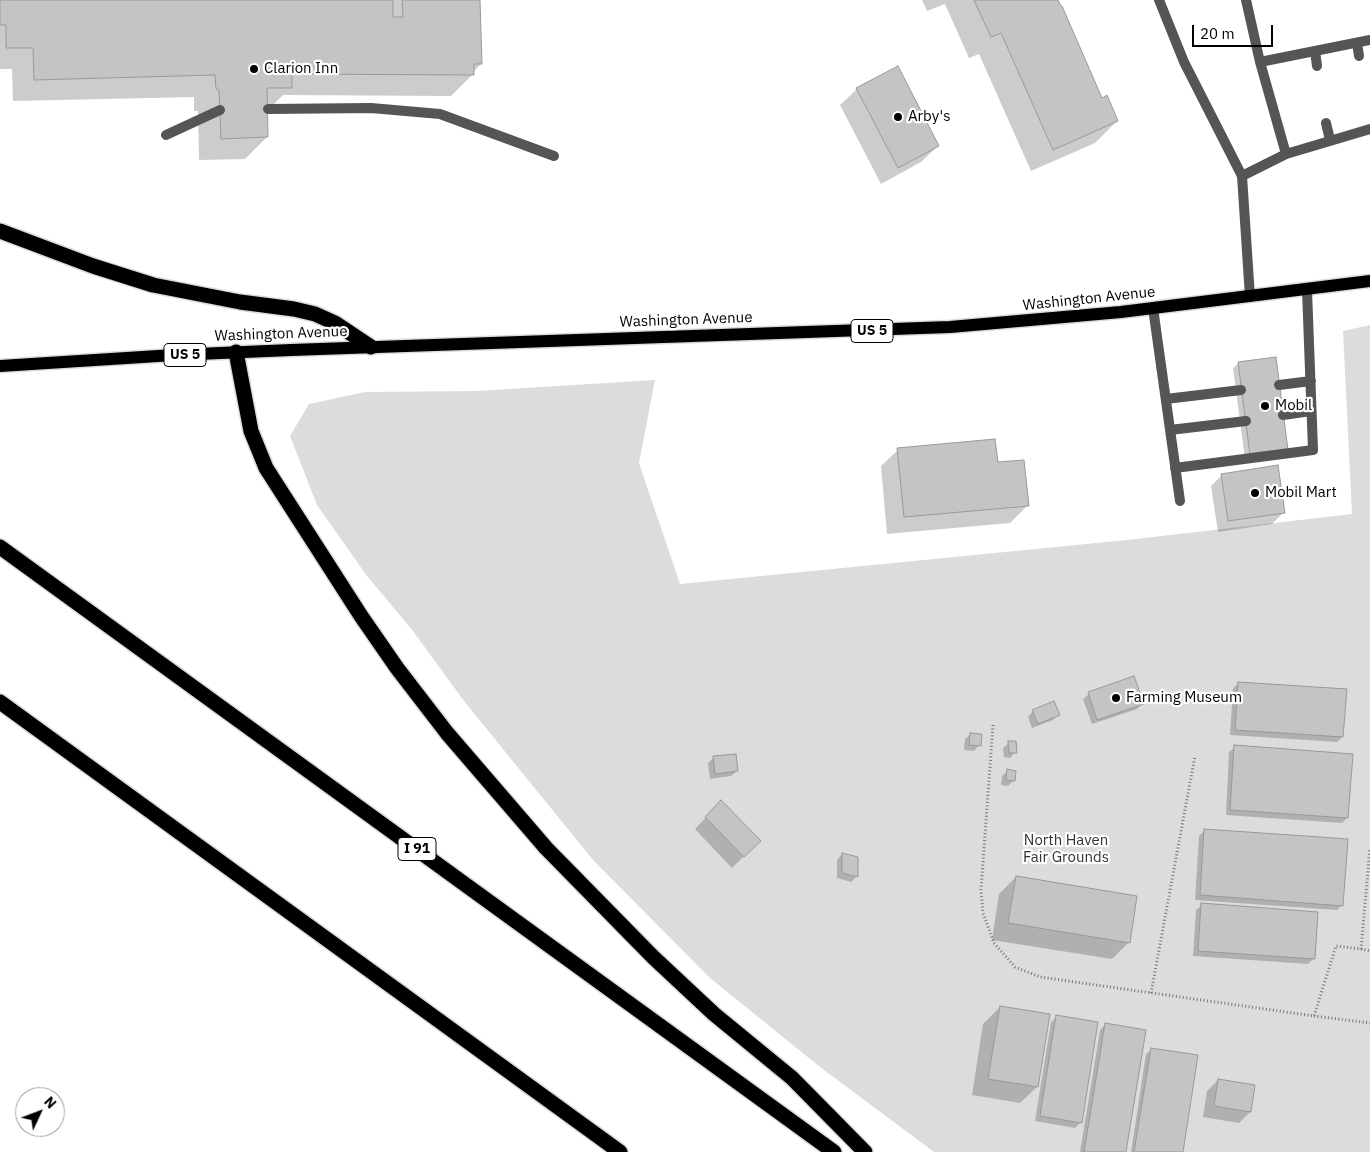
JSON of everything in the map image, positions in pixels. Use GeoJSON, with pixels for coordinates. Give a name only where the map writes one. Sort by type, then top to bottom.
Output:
{"type":"FeatureCollection","features":[{"type":"Feature","properties":{"kind":"highway"},"geometry":{"type":"LineString","coordinates":[[0,231],[84,263],[153,285],[240,302],[294,308],[315,314],[354,334],[371,347]]}},
{"type":"Feature","properties":{"kind":"highway"},"geometry":{"type":"LineString","coordinates":[[236,352],[251,431],[266,468],[361,616],[397,668],[447,733],[546,848],[646,951],[714,1014],[792,1078],[865,1152]]}},
{"type":"Feature","properties":{"kind":"highway","name":"I 91"},"geometry":{"type":"LineString","coordinates":[[0,547],[834,1152]]}},
{"type":"Feature","properties":{"kind":"highway"},"geometry":{"type":"LineString","coordinates":[[0,702],[620,1152]]}},
{"type":"Feature","properties":{"kind":"main road","name":"Washington Avenue"},"geometry":{"type":"LineString","coordinates":[[0,366],[236,352],[950,327],[1067,318],[1370,281]]}},
{"type":"Feature","properties":{"kind":"lane"},"geometry":{"type":"LineString","coordinates":[[1159,0],[1184,62],[1242,176],[1250,297]]}},
{"type":"Feature","properties":{"kind":"lane"},"geometry":{"type":"LineString","coordinates":[[1246,0],[1260,62],[1286,154]]}},
{"type":"Feature","properties":{"kind":"lane"},"geometry":{"type":"LineString","coordinates":[[1260,62],[1370,40]]}},
{"type":"Feature","properties":{"kind":"lane"},"geometry":{"type":"LineString","coordinates":[[1357,43],[1359,56]]}},
{"type":"Feature","properties":{"kind":"lane"},"geometry":{"type":"LineString","coordinates":[[1315,51],[1317,66]]}},
{"type":"Feature","properties":{"kind":"lane"},"geometry":{"type":"LineString","coordinates":[[268,109],[371,108],[440,114],[554,156]]}},
{"type":"Feature","properties":{"kind":"lane"},"geometry":{"type":"LineString","coordinates":[[166,135],[220,110]]}},
{"type":"Feature","properties":{"kind":"lane"},"geometry":{"type":"LineString","coordinates":[[1326,123],[1330,140]]}},
{"type":"Feature","properties":{"kind":"lane"},"geometry":{"type":"LineString","coordinates":[[1242,176],[1286,154],[1370,129]]}},
{"type":"Feature","properties":{"kind":"lane"},"geometry":{"type":"LineString","coordinates":[[1175,468],[1313,450],[1307,290]]}},
{"type":"Feature","properties":{"kind":"lane"},"geometry":{"type":"LineString","coordinates":[[1153,308],[1180,501]]}},
{"type":"Feature","properties":{"kind":"lane"},"geometry":{"type":"LineString","coordinates":[[1279,385],[1310,381]]}},
{"type":"Feature","properties":{"kind":"lane"},"geometry":{"type":"LineString","coordinates":[[1166,399],[1242,390]]}},
{"type":"Feature","properties":{"kind":"lane"},"geometry":{"type":"LineString","coordinates":[[1283,415],[1311,411]]}},
{"type":"Feature","properties":{"kind":"lane"},"geometry":{"type":"LineString","coordinates":[[1170,430],[1246,421]]}},
{"type":"Feature","properties":{"kind":"path"},"geometry":{"type":"LineString","coordinates":[[993,725],[981,890],[983,913],[994,943],[1015,967],[1040,977],[1370,1023]]}},
{"type":"Feature","properties":{"kind":"path"},"geometry":{"type":"LineString","coordinates":[[1151,993],[1195,756]]}},
{"type":"Feature","properties":{"kind":"path"},"geometry":{"type":"LineString","coordinates":[[1361,949],[1370,848]]}},
{"type":"Feature","properties":{"kind":"path"},"geometry":{"type":"LineString","coordinates":[[1314,1016],[1336,946],[1370,951]]}},
{"type":"Feature","properties":{"kind":"green space","name":"North Haven Fair Grounds"},"geometry":{"type":"Polygon","coordinates":[[[1370,325],[1370,1152],[934,1152],[820,1067],[710,978],[593,860],[464,701],[413,631],[367,576],[317,505],[290,436],[309,404],[365,392],[477,391],[655,380],[639,463],[680,584],[1127,540],[1352,514],[1343,331],[1370,325]]]}},
{"type":"Feature","properties":{"kind":"building","name":"Clarion Inn"},"geometry":{"type":"Polygon","coordinates":[[[0,0],[393,0],[393,17],[403,17],[402,0],[480,0],[482,64],[474,64],[474,75],[292,74],[292,88],[267,88],[268,137],[221,139],[219,90],[216,89],[215,75],[34,80],[33,48],[6,48],[6,25],[0,25],[0,0]]]}},
{"type":"Feature","properties":{"kind":"building"},"geometry":{"type":"Polygon","coordinates":[[[974,0],[1058,0],[1102,98],[1107,95],[1118,121],[1053,150],[1001,33],[991,37],[974,0]]]}},
{"type":"Feature","properties":{"kind":"building","name":"Arby's"},"geometry":{"type":"Polygon","coordinates":[[[898,66],[939,146],[898,168],[856,88],[898,66]]]}},
{"type":"Feature","properties":{"kind":"building"},"geometry":{"type":"Polygon","coordinates":[[[1276,357],[1288,450],[1250,455],[1238,362],[1276,357]]]}},
{"type":"Feature","properties":{"kind":"building"},"geometry":{"type":"Polygon","coordinates":[[[995,439],[998,462],[1024,460],[1029,506],[904,517],[897,448],[995,439]]]}},
{"type":"Feature","properties":{"kind":"building"},"geometry":{"type":"Polygon","coordinates":[[[1278,465],[1285,513],[1228,521],[1221,474],[1278,465]]]}},
{"type":"Feature","properties":{"kind":"building","name":"Farming Museum"},"geometry":{"type":"Polygon","coordinates":[[[1134,676],[1144,704],[1097,720],[1088,692],[1134,676]]]}},
{"type":"Feature","properties":{"kind":"building"},"geometry":{"type":"Polygon","coordinates":[[[1238,682],[1347,689],[1343,737],[1235,730],[1238,682]]]}},
{"type":"Feature","properties":{"kind":"building"},"geometry":{"type":"Polygon","coordinates":[[[1054,701],[1060,715],[1038,724],[1032,710],[1054,701]]]}},
{"type":"Feature","properties":{"kind":"building"},"geometry":{"type":"Polygon","coordinates":[[[970,733],[982,734],[981,746],[969,745],[970,733]]]}},
{"type":"Feature","properties":{"kind":"building"},"geometry":{"type":"Polygon","coordinates":[[[1008,741],[1016,741],[1017,753],[1009,753],[1008,741]]]}},
{"type":"Feature","properties":{"kind":"building"},"geometry":{"type":"Polygon","coordinates":[[[1234,745],[1353,754],[1348,818],[1230,810],[1234,745]]]}},
{"type":"Feature","properties":{"kind":"building"},"geometry":{"type":"Polygon","coordinates":[[[736,754],[738,771],[715,774],[713,756],[736,754]]]}},
{"type":"Feature","properties":{"kind":"building"},"geometry":{"type":"Polygon","coordinates":[[[1007,769],[1016,771],[1015,781],[1006,780],[1007,769]]]}},
{"type":"Feature","properties":{"kind":"building"},"geometry":{"type":"Polygon","coordinates":[[[721,800],[761,841],[744,857],[705,817],[721,800]]]}},
{"type":"Feature","properties":{"kind":"building"},"geometry":{"type":"Polygon","coordinates":[[[1204,829],[1348,839],[1343,906],[1200,895],[1204,829]]]}},
{"type":"Feature","properties":{"kind":"building"},"geometry":{"type":"Polygon","coordinates":[[[842,853],[858,857],[858,877],[842,873],[842,853]]]}},
{"type":"Feature","properties":{"kind":"building"},"geometry":{"type":"Polygon","coordinates":[[[1016,876],[1137,896],[1130,943],[1008,923],[1016,876]]]}},
{"type":"Feature","properties":{"kind":"building"},"geometry":{"type":"Polygon","coordinates":[[[1201,903],[1318,912],[1315,959],[1198,951],[1201,903]]]}},
{"type":"Feature","properties":{"kind":"building"},"geometry":{"type":"Polygon","coordinates":[[[1000,1006],[1050,1014],[1038,1087],[988,1079],[1000,1006]]]}},
{"type":"Feature","properties":{"kind":"building"},"geometry":{"type":"Polygon","coordinates":[[[1056,1015],[1098,1022],[1082,1123],[1040,1116],[1056,1015]]]}},
{"type":"Feature","properties":{"kind":"building"},"geometry":{"type":"Polygon","coordinates":[[[1105,1023],[1146,1030],[1126,1152],[1084,1152],[1105,1023]]]}},
{"type":"Feature","properties":{"kind":"building"},"geometry":{"type":"Polygon","coordinates":[[[1151,1048],[1198,1055],[1183,1152],[1134,1152],[1151,1048]]]}},
{"type":"Feature","properties":{"kind":"building"},"geometry":{"type":"Polygon","coordinates":[[[1218,1079],[1255,1085],[1251,1112],[1214,1106],[1218,1079]]]}},
{"type":"Feature","properties":{"kind":"place","name":"Clarion Inn"},"geometry":{"type":"Point","coordinates":[254,69]}},
{"type":"Feature","properties":{"kind":"place","name":"Arby's"},"geometry":{"type":"Point","coordinates":[898,117]}},
{"type":"Feature","properties":{"kind":"place","name":"Mobil"},"geometry":{"type":"Point","coordinates":[1265,406]}},
{"type":"Feature","properties":{"kind":"place","name":"Mobil Mart"},"geometry":{"type":"Point","coordinates":[1255,493]}},
{"type":"Feature","properties":{"kind":"place","name":"Farming Museum"},"geometry":{"type":"Point","coordinates":[1116,698]}}]}
